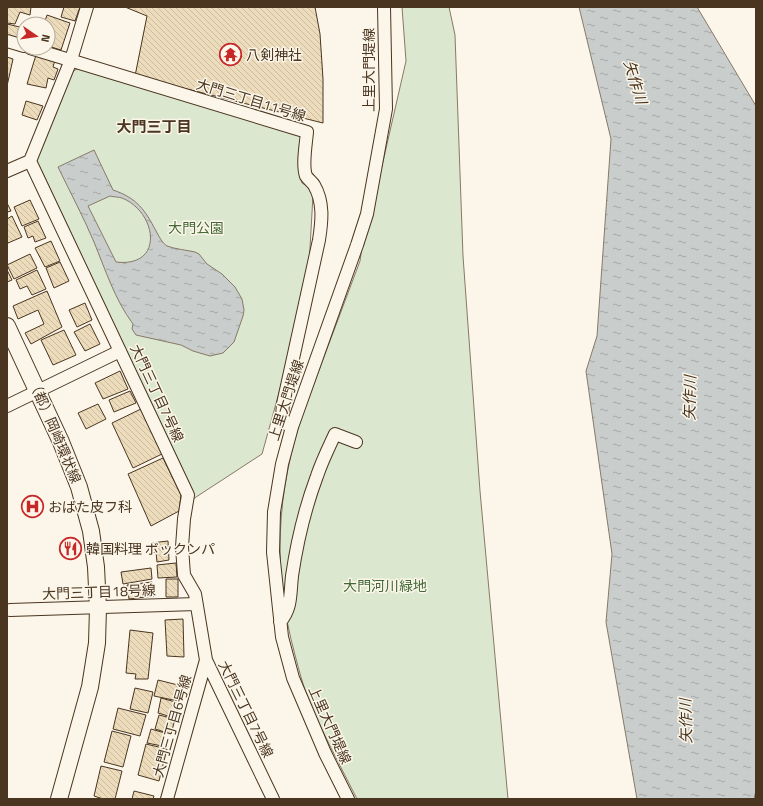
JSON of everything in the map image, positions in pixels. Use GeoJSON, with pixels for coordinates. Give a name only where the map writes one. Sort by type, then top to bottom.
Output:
{"type":"FeatureCollection","features":[{"type":"Feature","properties":{"kind":"street"},"geometry":{"type":"LineString","coordinates":[[7,171],[30,161],[71,60],[87,7]]}},
{"type":"Feature","properties":{"kind":"street","name":"上里大門堤線"},"geometry":{"type":"LineString","coordinates":[[348,799],[325,753],[293,678],[282,637],[274,552],[274,512],[282,464],[292,427],[367,214],[386,109],[384,7]]}},
{"type":"Feature","properties":{"kind":"street","name":"大門三丁目11号線"},"geometry":{"type":"LineString","coordinates":[[56,56],[307,132],[305,163],[306,176],[314,185],[321,203],[322,220],[319,240],[283,404],[282,416],[286,424],[292,427]]}},
{"type":"Feature","properties":{"kind":"street","name":"大門三丁目7号線"},"geometry":{"type":"LineString","coordinates":[[30,161],[188,494],[182,547],[184,575],[195,594],[206,660],[273,799]]}},
{"type":"Feature","properties":{"kind":"street","name":"（都）岡崎環状線"},"geometry":{"type":"LineString","coordinates":[[7,326],[61,442],[79,487],[91,531],[96,567],[98,608],[97,643],[90,686],[58,799]]}},
{"type":"Feature","properties":{"kind":"street"},"geometry":{"type":"LineString","coordinates":[[7,406],[120,351]]}},
{"type":"Feature","properties":{"kind":"street"},"geometry":{"type":"LineString","coordinates":[[280,622],[286,615],[289,605],[296,550],[306,508],[317,474],[335,434],[356,442]]}},
{"type":"Feature","properties":{"kind":"street","name":"大門三丁目18号線"},"geometry":{"type":"LineString","coordinates":[[8,611],[196,604]]}},
{"type":"Feature","properties":{"kind":"street","name":"大門三丁目6号線"},"geometry":{"type":"LineString","coordinates":[[167,799],[206,660]]}},
{"type":"Feature","properties":{"kind":"green space","name":"大門河川緑地"},"geometry":{"type":"Polygon","coordinates":[[[402,7],[449,7],[455,35],[463,256],[480,491],[508,799],[357,799],[314,713],[303,684],[288,624],[283,593],[280,562],[280,532],[288,471],[304,410],[360,261],[363,240],[371,214],[406,61],[402,7]]]}},
{"type":"Feature","properties":{"kind":"green space","name":"大門公園"},"geometry":{"type":"Polygon","coordinates":[[[80,68],[300,136],[302,138],[299,169],[302,183],[310,188],[313,195],[309,266],[292,346],[262,454],[193,499],[192,489],[36,159],[73,71],[80,68]]]}},
{"type":"Feature","properties":{"kind":"water","name":"矢作川"},"geometry":{"type":"Polygon","coordinates":[[[579,7],[697,7],[756,106],[756,790],[754,799],[637,799],[606,622],[612,554],[586,371],[597,336],[611,139],[579,7]]]}},
{"type":"Feature","properties":{"kind":"water"},"geometry":{"type":"Polygon","coordinates":[[[94,150],[113,190],[134,201],[144,211],[165,245],[199,254],[207,264],[222,274],[235,287],[242,299],[244,310],[243,316],[234,342],[223,353],[210,356],[193,351],[181,345],[136,335],[132,329],[133,324],[116,295],[90,232],[58,167],[94,150]],[[110,196],[88,206],[116,262],[132,262],[143,256],[149,248],[150,238],[148,226],[143,215],[134,205],[122,198],[110,196]]]}},
{"type":"Feature","properties":{"kind":"building"},"geometry":{"type":"Polygon","coordinates":[[[7,7],[31,7],[30,15],[20,12],[18,16],[16,16],[15,24],[7,23],[7,7]]]}},
{"type":"Feature","properties":{"kind":"building"},"geometry":{"type":"Polygon","coordinates":[[[64,7],[80,7],[75,21],[61,17],[64,7]]]}},
{"type":"Feature","properties":{"kind":"building","name":"八剣神社"},"geometry":{"type":"Polygon","coordinates":[[[125,7],[315,7],[320,34],[323,79],[323,123],[135,76],[147,16],[125,7]]]}},
{"type":"Feature","properties":{"kind":"building"},"geometry":{"type":"Polygon","coordinates":[[[56,18],[70,23],[61,50],[56,48],[56,18]]]}},
{"type":"Feature","properties":{"kind":"building"},"geometry":{"type":"Polygon","coordinates":[[[7,24],[16,26],[16,38],[7,35],[7,24]]]}},
{"type":"Feature","properties":{"kind":"building"},"geometry":{"type":"Polygon","coordinates":[[[36,56],[55,60],[53,67],[58,69],[54,80],[48,78],[46,88],[27,84],[36,56]]]}},
{"type":"Feature","properties":{"kind":"building"},"geometry":{"type":"Polygon","coordinates":[[[7,57],[13,59],[7,86],[7,57]]]}},
{"type":"Feature","properties":{"kind":"building"},"geometry":{"type":"Polygon","coordinates":[[[26,101],[43,106],[37,120],[22,115],[26,101]]]}},
{"type":"Feature","properties":{"kind":"building"},"geometry":{"type":"Polygon","coordinates":[[[30,200],[39,219],[22,226],[14,207],[30,200]]]}},
{"type":"Feature","properties":{"kind":"building"},"geometry":{"type":"Polygon","coordinates":[[[7,203],[11,211],[7,212],[7,203]]]}},
{"type":"Feature","properties":{"kind":"building"},"geometry":{"type":"Polygon","coordinates":[[[12,216],[22,237],[8,243],[7,219],[12,216]]]}},
{"type":"Feature","properties":{"kind":"building"},"geometry":{"type":"Polygon","coordinates":[[[38,221],[46,238],[35,242],[33,236],[28,238],[24,227],[38,221]]]}},
{"type":"Feature","properties":{"kind":"building"},"geometry":{"type":"Polygon","coordinates":[[[51,241],[60,261],[45,267],[35,248],[51,241]]]}},
{"type":"Feature","properties":{"kind":"building"},"geometry":{"type":"Polygon","coordinates":[[[30,254],[37,268],[14,279],[7,265],[30,254]]]}},
{"type":"Feature","properties":{"kind":"building"},"geometry":{"type":"Polygon","coordinates":[[[60,262],[69,281],[54,288],[46,268],[60,262]]]}},
{"type":"Feature","properties":{"kind":"building"},"geometry":{"type":"Polygon","coordinates":[[[7,270],[12,280],[7,282],[7,270]]]}},
{"type":"Feature","properties":{"kind":"building"},"geometry":{"type":"Polygon","coordinates":[[[37,270],[46,289],[32,295],[27,286],[20,289],[16,280],[37,270]]]}},
{"type":"Feature","properties":{"kind":"building"},"geometry":{"type":"Polygon","coordinates":[[[47,291],[62,327],[31,344],[25,333],[44,324],[38,310],[18,319],[13,306],[47,291]]]}},
{"type":"Feature","properties":{"kind":"building"},"geometry":{"type":"Polygon","coordinates":[[[85,303],[92,320],[77,327],[69,310],[85,303]]]}},
{"type":"Feature","properties":{"kind":"building"},"geometry":{"type":"Polygon","coordinates":[[[90,324],[100,344],[85,351],[74,332],[90,324]]]}},
{"type":"Feature","properties":{"kind":"building"},"geometry":{"type":"Polygon","coordinates":[[[64,330],[76,355],[53,365],[41,340],[64,330]]]}},
{"type":"Feature","properties":{"kind":"building"},"geometry":{"type":"Polygon","coordinates":[[[120,371],[128,389],[103,399],[95,383],[120,371]]]}},
{"type":"Feature","properties":{"kind":"building"},"geometry":{"type":"Polygon","coordinates":[[[130,391],[136,403],[114,412],[109,400],[130,391]]]}},
{"type":"Feature","properties":{"kind":"building"},"geometry":{"type":"Polygon","coordinates":[[[98,404],[106,419],[86,429],[78,413],[98,404]]]}},
{"type":"Feature","properties":{"kind":"building"},"geometry":{"type":"Polygon","coordinates":[[[141,409],[162,454],[133,468],[112,423],[141,409]]]}},
{"type":"Feature","properties":{"kind":"building"},"geometry":{"type":"Polygon","coordinates":[[[163,458],[181,495],[179,511],[151,526],[128,474],[163,458]]]}},
{"type":"Feature","properties":{"kind":"building"},"geometry":{"type":"Polygon","coordinates":[[[168,541],[169,560],[157,562],[156,552],[151,553],[151,543],[168,541]]]}},
{"type":"Feature","properties":{"kind":"building","name":"韓国料理 ボックンパ"},"geometry":{"type":"Polygon","coordinates":[[[72,543],[78,552],[67,558],[62,547],[72,543]]]}},
{"type":"Feature","properties":{"kind":"building"},"geometry":{"type":"Polygon","coordinates":[[[176,563],[177,577],[158,578],[157,565],[176,563]]]}},
{"type":"Feature","properties":{"kind":"building"},"geometry":{"type":"Polygon","coordinates":[[[151,568],[152,579],[123,584],[121,572],[151,568]]]}},
{"type":"Feature","properties":{"kind":"building"},"geometry":{"type":"Polygon","coordinates":[[[166,579],[178,579],[178,597],[166,597],[166,579]]]}},
{"type":"Feature","properties":{"kind":"building"},"geometry":{"type":"Polygon","coordinates":[[[152,582],[155,596],[129,599],[127,585],[152,582]]]}},
{"type":"Feature","properties":{"kind":"building"},"geometry":{"type":"Polygon","coordinates":[[[183,619],[184,657],[167,656],[165,620],[183,619]]]}},
{"type":"Feature","properties":{"kind":"building"},"geometry":{"type":"Polygon","coordinates":[[[130,630],[153,633],[148,679],[135,679],[136,674],[126,673],[130,630]]]}},
{"type":"Feature","properties":{"kind":"building"},"geometry":{"type":"Polygon","coordinates":[[[158,680],[182,686],[178,701],[154,696],[158,680]]]}},
{"type":"Feature","properties":{"kind":"building"},"geometry":{"type":"Polygon","coordinates":[[[135,688],[153,692],[148,713],[130,709],[135,688]]]}},
{"type":"Feature","properties":{"kind":"building"},"geometry":{"type":"Polygon","coordinates":[[[161,698],[179,703],[175,718],[158,713],[161,698]]]}},
{"type":"Feature","properties":{"kind":"building"},"geometry":{"type":"Polygon","coordinates":[[[118,708],[146,715],[140,736],[113,729],[118,708]]]}},
{"type":"Feature","properties":{"kind":"building"},"geometry":{"type":"Polygon","coordinates":[[[159,715],[175,719],[171,734],[155,729],[159,715]]]}},
{"type":"Feature","properties":{"kind":"building"},"geometry":{"type":"Polygon","coordinates":[[[151,729],[165,733],[162,746],[147,743],[151,729]]]}},
{"type":"Feature","properties":{"kind":"building"},"geometry":{"type":"Polygon","coordinates":[[[112,731],[131,736],[123,767],[104,762],[112,731]]]}},
{"type":"Feature","properties":{"kind":"building"},"geometry":{"type":"Polygon","coordinates":[[[146,744],[167,749],[159,781],[138,775],[146,744]]]}},
{"type":"Feature","properties":{"kind":"building"},"geometry":{"type":"Polygon","coordinates":[[[101,766],[122,771],[115,799],[103,799],[94,796],[101,766]]]}},
{"type":"Feature","properties":{"kind":"building"},"geometry":{"type":"Polygon","coordinates":[[[134,791],[154,796],[153,799],[132,799],[134,791]]]}},
{"type":"Feature","properties":{"kind":"place","name":"八剣神社"},"geometry":{"type":"Point","coordinates":[230,55]}},
{"type":"Feature","properties":{"kind":"place","name":"おばた皮フ科"},"geometry":{"type":"Point","coordinates":[33,507]}},
{"type":"Feature","properties":{"kind":"place","name":"韓国料理 ボックンパ"},"geometry":{"type":"Point","coordinates":[70,549]}},
{"type":"Feature","properties":{"kind":"district","name":"大門三丁目"},"geometry":{"type":"Point","coordinates":[154,127]}}]}
